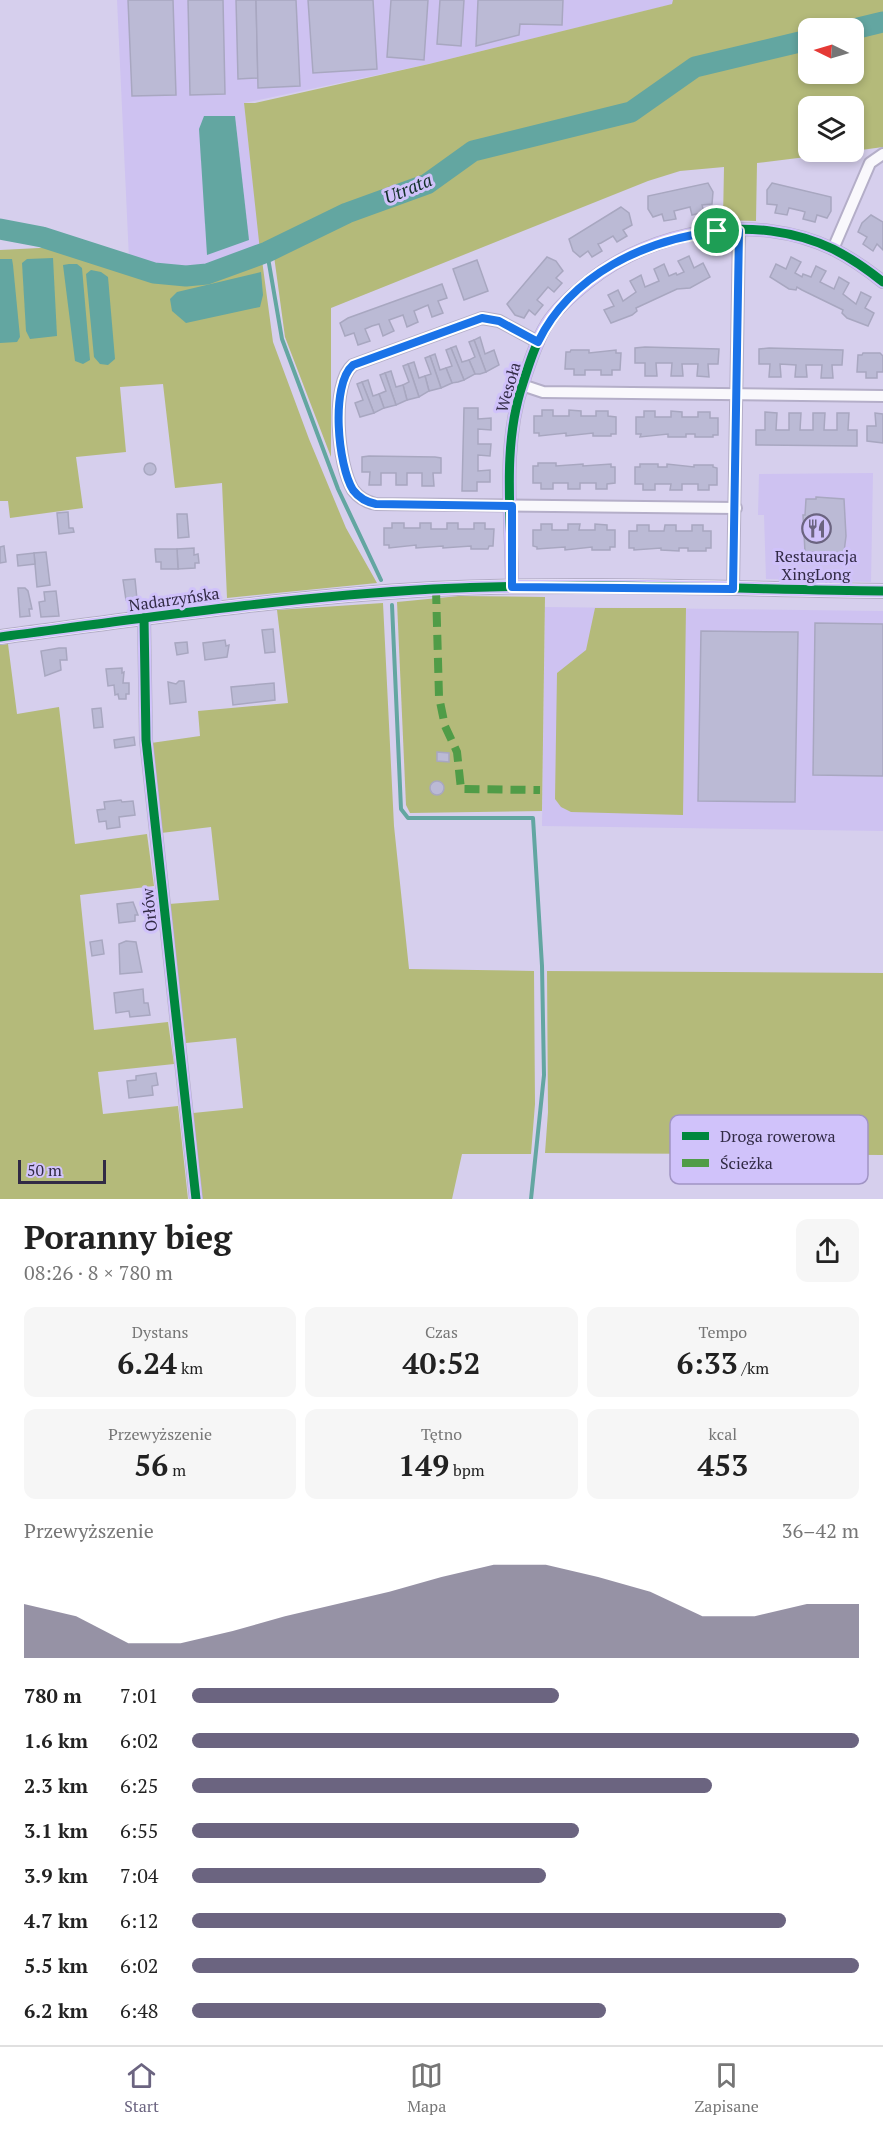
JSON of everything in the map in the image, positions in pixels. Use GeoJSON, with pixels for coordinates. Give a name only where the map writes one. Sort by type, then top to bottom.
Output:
{"type":"FeatureCollection","features":[{"type":"Feature","properties":{"kind":"street"},"geometry":{"type":"LineString","coordinates":[[833,249],[870,163],[883,154]]}},
{"type":"Feature","properties":{"kind":"street"},"geometry":{"type":"LineString","coordinates":[[733,589],[739,231]]}},
{"type":"Feature","properties":{"kind":"street","name":"Wesoła"},"geometry":{"type":"LineString","coordinates":[[512,587],[511,438],[522,385],[547,323],[571,296],[603,269],[657,242],[699,233],[739,231],[782,234],[833,249],[883,282]]}},
{"type":"Feature","properties":{"kind":"street"},"geometry":{"type":"LineString","coordinates":[[538,342],[499,321],[482,318],[353,365],[341,383],[343,458],[352,489],[360,498],[376,504],[736,508]]}},
{"type":"Feature","properties":{"kind":"street","name":"Wesoła"},"geometry":{"type":"LineString","coordinates":[[522,385],[538,392],[883,396]]}},
{"type":"Feature","properties":{"kind":"street"},"geometry":{"type":"LineString","coordinates":[[512,587],[883,591]]}},
{"type":"Feature","properties":{"kind":"street","name":"Nadarzyńska"},"geometry":{"type":"LineString","coordinates":[[0,636],[353,594],[512,587]]}},
{"type":"Feature","properties":{"kind":"street","name":"Orłów"},"geometry":{"type":"LineString","coordinates":[[144,618],[146,740],[196,1199]]}},
{"type":"Feature","properties":{"kind":"shaded area"},"geometry":{"type":"Polygon","coordinates":[[[117,0],[673,0],[673,4],[429,64],[244,103],[260,244],[198,270],[158,267],[129,259],[117,0]]]}},
{"type":"Feature","properties":{"kind":"shaded area"},"geometry":{"type":"Polygon","coordinates":[[[673,0],[883,0],[883,147],[864,150],[864,96],[798,96],[798,158],[757,163],[756,221],[723,220],[724,167],[680,171],[648,181],[331,308],[331,457],[285,337],[274,256],[262,260],[273,342],[309,439],[346,528],[377,583],[227,598],[222,483],[175,488],[163,384],[120,387],[126,452],[76,457],[83,508],[10,518],[8,501],[0,501],[0,250],[59,247],[154,277],[198,282],[223,276],[261,260],[244,103],[255,103],[429,64],[672,4],[673,0]]]}},
{"type":"Feature","properties":{"kind":"shaded area"},"geometry":{"type":"Polygon","coordinates":[[[204,116],[235,116],[249,240],[207,255],[199,129],[204,116]]]}},
{"type":"Feature","properties":{"kind":"shaded area"},"geometry":{"type":"Polygon","coordinates":[[[53,258],[57,336],[30,339],[26,331],[22,263],[27,259],[53,258]]]}},
{"type":"Feature","properties":{"kind":"shaded area"},"geometry":{"type":"Polygon","coordinates":[[[0,259],[12,259],[20,337],[17,342],[0,343],[0,259]]]}},
{"type":"Feature","properties":{"kind":"shaded area"},"geometry":{"type":"Polygon","coordinates":[[[77,264],[82,268],[90,360],[83,364],[75,361],[63,265],[77,264]]]}},
{"type":"Feature","properties":{"kind":"shaded area"},"geometry":{"type":"Polygon","coordinates":[[[91,270],[101,272],[108,277],[115,359],[108,365],[100,364],[94,357],[86,274],[91,270]]]}},
{"type":"Feature","properties":{"kind":"shaded area"},"geometry":{"type":"Polygon","coordinates":[[[261,272],[263,295],[260,307],[186,323],[172,311],[170,299],[177,292],[261,272]]]}},
{"type":"Feature","properties":{"kind":"shaded area"},"geometry":{"type":"Polygon","coordinates":[[[873,473],[871,582],[766,579],[764,515],[758,515],[759,474],[873,473]]]}},
{"type":"Feature","properties":{"kind":"shaded area"},"geometry":{"type":"Polygon","coordinates":[[[459,596],[545,597],[542,811],[410,813],[406,805],[397,602],[459,596]]]}},
{"type":"Feature","properties":{"kind":"shaded area"},"geometry":{"type":"Polygon","coordinates":[[[383,603],[394,826],[409,969],[534,971],[535,1104],[531,1154],[462,1154],[452,1199],[202,1199],[193,1113],[243,1108],[236,1038],[186,1043],[169,904],[219,900],[211,827],[161,833],[151,743],[200,736],[198,711],[288,703],[277,610],[383,603]]]}},
{"type":"Feature","properties":{"kind":"shaded area"},"geometry":{"type":"Polygon","coordinates":[[[545,607],[883,611],[883,831],[542,826],[545,607]]]}},
{"type":"Feature","properties":{"kind":"shaded area"},"geometry":{"type":"Polygon","coordinates":[[[595,608],[686,608],[683,815],[571,812],[561,807],[555,799],[557,673],[586,650],[595,608]]]}},
{"type":"Feature","properties":{"kind":"shaded area"},"geometry":{"type":"Polygon","coordinates":[[[8,644],[17,714],[59,707],[75,844],[147,834],[154,886],[80,895],[94,1030],[168,1022],[174,1064],[98,1072],[103,1114],[178,1106],[188,1199],[0,1199],[0,645],[8,644]]]}},
{"type":"Feature","properties":{"kind":"shaded area"},"geometry":{"type":"Polygon","coordinates":[[[547,971],[883,973],[883,1155],[868,1155],[868,1115],[670,1115],[670,1154],[545,1153],[548,1112],[547,971]]]}},
{"type":"Feature","properties":{"kind":"building"},"geometry":{"type":"Polygon","coordinates":[[[128,0],[173,0],[176,95],[132,96],[128,0]]]}},
{"type":"Feature","properties":{"kind":"building"},"geometry":{"type":"Polygon","coordinates":[[[188,0],[223,0],[225,94],[190,95],[188,0]]]}},
{"type":"Feature","properties":{"kind":"building"},"geometry":{"type":"Polygon","coordinates":[[[236,0],[256,0],[258,78],[238,79],[236,0]]]}},
{"type":"Feature","properties":{"kind":"building"},"geometry":{"type":"Polygon","coordinates":[[[256,0],[296,0],[300,86],[258,88],[256,0]]]}},
{"type":"Feature","properties":{"kind":"building"},"geometry":{"type":"Polygon","coordinates":[[[308,0],[373,0],[377,69],[313,73],[308,0]]]}},
{"type":"Feature","properties":{"kind":"building"},"geometry":{"type":"Polygon","coordinates":[[[391,0],[428,0],[424,60],[387,57],[391,0]]]}},
{"type":"Feature","properties":{"kind":"building"},"geometry":{"type":"Polygon","coordinates":[[[440,0],[464,0],[461,46],[437,44],[440,0]]]}},
{"type":"Feature","properties":{"kind":"building"},"geometry":{"type":"Polygon","coordinates":[[[478,0],[563,0],[562,25],[520,24],[519,35],[476,46],[478,0]]]}},
{"type":"Feature","properties":{"kind":"building"},"geometry":{"type":"Polygon","coordinates":[[[708,183],[713,192],[712,204],[702,205],[704,212],[692,215],[690,207],[674,211],[676,219],[664,221],[662,214],[653,217],[648,209],[648,196],[708,183]]]}},
{"type":"Feature","properties":{"kind":"building"},"geometry":{"type":"Polygon","coordinates":[[[772,183],[831,197],[831,211],[827,218],[817,215],[815,222],[803,219],[805,212],[789,208],[787,215],[775,213],[777,205],[767,204],[767,190],[772,183]]]}},
{"type":"Feature","properties":{"kind":"building"},"geometry":{"type":"Polygon","coordinates":[[[621,207],[629,213],[632,225],[623,230],[627,236],[617,242],[613,236],[598,244],[602,251],[592,257],[588,251],[580,257],[573,251],[569,239],[621,207]]]}},
{"type":"Feature","properties":{"kind":"building"},"geometry":{"type":"Polygon","coordinates":[[[871,215],[883,222],[883,250],[877,244],[873,251],[863,244],[867,237],[858,232],[862,223],[871,215]]]}},
{"type":"Feature","properties":{"kind":"building"},"geometry":{"type":"Polygon","coordinates":[[[689,256],[694,268],[703,263],[710,277],[690,288],[677,289],[636,308],[637,311],[632,315],[611,323],[604,310],[614,306],[608,295],[618,290],[623,301],[636,292],[630,281],[641,275],[645,287],[659,281],[654,269],[664,264],[669,276],[684,272],[678,261],[689,256]]]}},
{"type":"Feature","properties":{"kind":"building"},"geometry":{"type":"Polygon","coordinates":[[[547,257],[556,261],[563,271],[556,278],[562,283],[554,292],[548,287],[537,300],[543,305],[535,315],[529,310],[524,318],[515,315],[507,304],[547,257]]]}},
{"type":"Feature","properties":{"kind":"building"},"geometry":{"type":"Polygon","coordinates":[[[791,257],[801,262],[795,273],[802,277],[803,274],[811,277],[816,266],[826,271],[820,282],[834,289],[839,277],[849,283],[843,294],[856,304],[861,292],[871,297],[865,308],[874,313],[868,326],[847,318],[842,313],[843,310],[797,287],[796,290],[789,289],[770,277],[776,264],[786,269],[791,257]]]}},
{"type":"Feature","properties":{"kind":"building"},"geometry":{"type":"Polygon","coordinates":[[[477,260],[488,291],[464,300],[453,269],[477,260]]]}},
{"type":"Feature","properties":{"kind":"building"},"geometry":{"type":"Polygon","coordinates":[[[442,284],[447,298],[438,301],[443,313],[432,317],[428,305],[414,311],[418,322],[407,327],[403,315],[389,320],[394,331],[383,336],[379,324],[372,326],[365,329],[370,341],[358,345],[354,333],[345,336],[340,323],[348,318],[442,284]]]}},
{"type":"Feature","properties":{"kind":"building"},"geometry":{"type":"Polygon","coordinates":[[[480,337],[485,354],[494,350],[499,365],[486,372],[474,340],[480,337]]]}},
{"type":"Feature","properties":{"kind":"building"},"geometry":{"type":"Polygon","coordinates":[[[474,340],[486,372],[480,374],[475,374],[469,360],[475,357],[469,342],[474,340]]]}},
{"type":"Feature","properties":{"kind":"building"},"geometry":{"type":"Polygon","coordinates":[[[456,346],[462,362],[469,360],[475,374],[464,380],[451,348],[456,346]]]}},
{"type":"Feature","properties":{"kind":"building"},"geometry":{"type":"Polygon","coordinates":[[[451,348],[464,380],[452,383],[446,368],[452,366],[446,350],[451,348]]]}},
{"type":"Feature","properties":{"kind":"building"},"geometry":{"type":"Polygon","coordinates":[[[635,348],[719,349],[718,364],[708,364],[709,377],[697,376],[698,364],[682,364],[683,376],[671,376],[672,363],[656,363],[657,376],[645,376],[645,363],[635,363],[635,348]]]}},
{"type":"Feature","properties":{"kind":"building"},"geometry":{"type":"Polygon","coordinates":[[[759,349],[843,350],[842,365],[832,365],[833,378],[821,378],[822,365],[806,365],[807,377],[795,377],[796,365],[780,364],[781,377],[769,377],[770,364],[759,364],[759,349]]]}},
{"type":"Feature","properties":{"kind":"building"},"geometry":{"type":"Polygon","coordinates":[[[589,350],[589,353],[616,350],[616,353],[621,353],[620,370],[612,370],[612,375],[601,375],[601,370],[585,370],[585,375],[574,375],[574,369],[565,369],[566,352],[589,350]]]}},
{"type":"Feature","properties":{"kind":"building"},"geometry":{"type":"Polygon","coordinates":[[[880,353],[883,356],[883,372],[877,372],[877,378],[866,378],[866,372],[857,372],[858,355],[880,353]]]}},
{"type":"Feature","properties":{"kind":"building"},"geometry":{"type":"Polygon","coordinates":[[[435,354],[440,370],[446,368],[452,383],[441,388],[430,356],[435,354]]]}},
{"type":"Feature","properties":{"kind":"building"},"geometry":{"type":"Polygon","coordinates":[[[430,356],[441,388],[429,391],[425,376],[431,374],[425,358],[430,356]]]}},
{"type":"Feature","properties":{"kind":"building"},"geometry":{"type":"Polygon","coordinates":[[[414,362],[419,378],[425,376],[429,391],[419,397],[408,364],[414,362]]]}},
{"type":"Feature","properties":{"kind":"building"},"geometry":{"type":"Polygon","coordinates":[[[408,364],[419,397],[407,400],[403,385],[409,382],[403,366],[408,364]]]}},
{"type":"Feature","properties":{"kind":"building"},"geometry":{"type":"Polygon","coordinates":[[[391,371],[396,387],[403,385],[407,400],[396,405],[385,373],[391,371]]]}},
{"type":"Feature","properties":{"kind":"building"},"geometry":{"type":"Polygon","coordinates":[[[385,373],[396,405],[384,408],[379,394],[386,391],[380,375],[385,373]]]}},
{"type":"Feature","properties":{"kind":"building"},"geometry":{"type":"Polygon","coordinates":[[[368,380],[373,396],[379,394],[384,408],[374,413],[362,382],[368,380]]]}},
{"type":"Feature","properties":{"kind":"building"},"geometry":{"type":"Polygon","coordinates":[[[362,382],[374,413],[360,417],[355,403],[363,400],[357,384],[362,382]]]}},
{"type":"Feature","properties":{"kind":"building"},"geometry":{"type":"Polygon","coordinates":[[[464,408],[478,408],[478,419],[491,418],[491,430],[478,429],[478,444],[491,444],[490,456],[478,455],[478,471],[490,470],[490,482],[477,482],[477,491],[462,491],[464,408]]]}},
{"type":"Feature","properties":{"kind":"building"},"geometry":{"type":"Polygon","coordinates":[[[542,410],[553,410],[553,416],[569,416],[569,410],[581,411],[581,416],[596,416],[596,411],[608,411],[608,416],[616,417],[616,434],[593,436],[593,433],[566,436],[566,433],[539,436],[539,433],[534,433],[534,416],[542,416],[542,410]]]}},
{"type":"Feature","properties":{"kind":"building"},"geometry":{"type":"Polygon","coordinates":[[[644,411],[655,411],[655,417],[671,417],[671,411],[682,412],[682,417],[698,417],[698,412],[710,412],[710,418],[718,418],[718,435],[695,437],[695,434],[686,434],[686,437],[668,437],[668,434],[640,437],[641,434],[636,434],[636,417],[644,417],[644,411]]]}},
{"type":"Feature","properties":{"kind":"building"},"geometry":{"type":"Polygon","coordinates":[[[765,412],[777,413],[776,430],[789,430],[789,413],[801,413],[800,430],[813,430],[813,413],[825,413],[824,430],[837,430],[837,413],[849,413],[848,430],[857,430],[857,446],[756,445],[756,430],[765,430],[765,412]]]}},
{"type":"Feature","properties":{"kind":"building"},"geometry":{"type":"Polygon","coordinates":[[[875,413],[883,414],[883,443],[867,441],[867,426],[876,426],[875,413]]]}},
{"type":"Feature","properties":{"kind":"building"},"geometry":{"type":"Polygon","coordinates":[[[362,457],[441,458],[441,473],[433,473],[434,486],[422,486],[422,473],[407,473],[407,485],[396,485],[396,473],[381,473],[381,485],[369,485],[370,472],[362,472],[362,457]]]}},
{"type":"Feature","properties":{"kind":"building"},"geometry":{"type":"Polygon","coordinates":[[[152,463],[156,469],[152,475],[148,475],[144,467],[152,463]]]}},
{"type":"Feature","properties":{"kind":"building"},"geometry":{"type":"Polygon","coordinates":[[[538,463],[556,463],[556,466],[611,464],[611,467],[615,467],[615,483],[607,484],[607,489],[596,489],[596,483],[580,483],[580,489],[568,489],[568,483],[553,483],[553,489],[541,489],[541,483],[533,483],[533,466],[538,466],[538,463]]]}},
{"type":"Feature","properties":{"kind":"building"},"geometry":{"type":"Polygon","coordinates":[[[640,464],[658,464],[658,467],[667,467],[667,464],[694,467],[694,465],[713,465],[717,468],[717,485],[709,485],[709,490],[698,490],[698,484],[682,484],[682,490],[670,490],[671,484],[655,484],[655,490],[643,490],[643,484],[635,484],[635,467],[640,467],[640,464]]]}},
{"type":"Feature","properties":{"kind":"building"},"geometry":{"type":"Polygon","coordinates":[[[816,497],[844,499],[846,536],[844,552],[816,555],[816,552],[805,552],[803,515],[805,515],[806,499],[816,499],[816,497]]]}},
{"type":"Feature","properties":{"kind":"building"},"geometry":{"type":"Polygon","coordinates":[[[68,512],[69,528],[73,528],[74,532],[59,534],[57,513],[68,512]]]}},
{"type":"Feature","properties":{"kind":"building"},"geometry":{"type":"Polygon","coordinates":[[[177,514],[187,514],[189,537],[178,538],[177,514]]]}},
{"type":"Feature","properties":{"kind":"building"},"geometry":{"type":"Polygon","coordinates":[[[392,523],[404,523],[404,528],[420,528],[420,523],[431,523],[431,529],[447,529],[447,523],[458,523],[458,529],[474,529],[474,523],[485,523],[485,529],[494,529],[493,546],[489,546],[488,549],[471,549],[471,546],[416,548],[416,545],[389,548],[389,545],[384,545],[384,528],[392,528],[392,523]]]}},
{"type":"Feature","properties":{"kind":"building"},"geometry":{"type":"Polygon","coordinates":[[[541,524],[552,524],[552,530],[568,530],[568,524],[580,524],[579,530],[595,530],[595,524],[607,525],[607,530],[615,530],[615,547],[610,547],[610,550],[592,550],[592,547],[565,550],[565,547],[537,549],[533,546],[533,530],[541,530],[541,524]]]}},
{"type":"Feature","properties":{"kind":"building"},"geometry":{"type":"Polygon","coordinates":[[[637,525],[649,525],[649,531],[664,531],[665,525],[676,525],[676,531],[692,531],[692,525],[703,525],[703,531],[711,531],[711,548],[706,548],[706,551],[688,551],[688,548],[679,548],[679,551],[661,550],[661,548],[634,550],[634,548],[629,548],[629,531],[637,531],[637,525]]]}},
{"type":"Feature","properties":{"kind":"building"},"geometry":{"type":"Polygon","coordinates":[[[4,546],[6,562],[0,563],[0,547],[4,546]]]}},
{"type":"Feature","properties":{"kind":"building"},"geometry":{"type":"Polygon","coordinates":[[[194,548],[194,555],[198,554],[199,563],[195,563],[195,568],[178,569],[177,549],[194,548]]]}},
{"type":"Feature","properties":{"kind":"building"},"geometry":{"type":"Polygon","coordinates":[[[155,549],[177,549],[178,569],[161,569],[161,562],[156,562],[155,549]]]}},
{"type":"Feature","properties":{"kind":"building"},"geometry":{"type":"Polygon","coordinates":[[[46,552],[50,585],[37,587],[34,553],[46,552]]]}},
{"type":"Feature","properties":{"kind":"building"},"geometry":{"type":"Polygon","coordinates":[[[34,553],[35,564],[18,566],[17,555],[34,553]]]}},
{"type":"Feature","properties":{"kind":"building"},"geometry":{"type":"Polygon","coordinates":[[[135,579],[137,599],[126,600],[123,580],[135,579]]]}},
{"type":"Feature","properties":{"kind":"building"},"geometry":{"type":"Polygon","coordinates":[[[18,588],[25,588],[28,591],[32,609],[29,609],[30,616],[20,617],[18,588]]]}},
{"type":"Feature","properties":{"kind":"building"},"geometry":{"type":"Polygon","coordinates":[[[56,591],[59,616],[41,617],[39,602],[45,601],[44,592],[56,591]]]}},
{"type":"Feature","properties":{"kind":"building"},"geometry":{"type":"Polygon","coordinates":[[[815,623],[883,624],[883,776],[813,775],[815,623]]]}},
{"type":"Feature","properties":{"kind":"building"},"geometry":{"type":"Polygon","coordinates":[[[273,629],[275,652],[265,653],[262,630],[273,629]]]}},
{"type":"Feature","properties":{"kind":"building"},"geometry":{"type":"Polygon","coordinates":[[[701,631],[798,632],[795,802],[698,801],[701,631]]]}},
{"type":"Feature","properties":{"kind":"building"},"geometry":{"type":"Polygon","coordinates":[[[225,640],[226,646],[229,645],[227,657],[205,660],[203,643],[225,640]]]}},
{"type":"Feature","properties":{"kind":"building"},"geometry":{"type":"Polygon","coordinates":[[[187,642],[188,653],[177,655],[175,643],[187,642]]]}},
{"type":"Feature","properties":{"kind":"building"},"geometry":{"type":"Polygon","coordinates":[[[66,648],[67,660],[60,660],[61,670],[45,676],[41,651],[66,648]]]}},
{"type":"Feature","properties":{"kind":"building"},"geometry":{"type":"Polygon","coordinates":[[[122,668],[123,683],[129,683],[129,694],[126,694],[126,699],[119,699],[118,694],[115,695],[114,685],[108,686],[106,669],[122,668]]]}},
{"type":"Feature","properties":{"kind":"building"},"geometry":{"type":"Polygon","coordinates":[[[184,681],[186,702],[170,704],[168,682],[176,684],[184,681]]]}},
{"type":"Feature","properties":{"kind":"building"},"geometry":{"type":"Polygon","coordinates":[[[274,683],[275,700],[233,705],[231,687],[274,683]]]}},
{"type":"Feature","properties":{"kind":"building"},"geometry":{"type":"Polygon","coordinates":[[[101,708],[103,727],[94,728],[92,709],[101,708]]]}},
{"type":"Feature","properties":{"kind":"building"},"geometry":{"type":"Polygon","coordinates":[[[134,737],[135,745],[115,748],[114,740],[134,737]]]}},
{"type":"Feature","properties":{"kind":"building"},"geometry":{"type":"Polygon","coordinates":[[[437,752],[449,753],[449,762],[437,761],[437,752]]]}},
{"type":"Feature","properties":{"kind":"building"},"geometry":{"type":"Polygon","coordinates":[[[434,781],[440,781],[444,788],[440,795],[434,795],[430,791],[430,785],[434,781]]]}},
{"type":"Feature","properties":{"kind":"building"},"geometry":{"type":"Polygon","coordinates":[[[121,800],[122,802],[133,801],[135,815],[119,817],[120,827],[107,829],[106,821],[99,822],[97,810],[105,809],[104,802],[121,800]]]}},
{"type":"Feature","properties":{"kind":"building"},"geometry":{"type":"Polygon","coordinates":[[[133,902],[138,915],[135,915],[135,921],[119,923],[117,904],[133,902]]]}},
{"type":"Feature","properties":{"kind":"building"},"geometry":{"type":"Polygon","coordinates":[[[102,940],[104,954],[92,956],[90,942],[102,940]]]}},
{"type":"Feature","properties":{"kind":"building"},"geometry":{"type":"Polygon","coordinates":[[[126,941],[136,942],[142,972],[120,974],[119,944],[126,941]]]}},
{"type":"Feature","properties":{"kind":"building"},"geometry":{"type":"Polygon","coordinates":[[[143,989],[144,1003],[148,1003],[150,1015],[130,1017],[129,1011],[116,1013],[114,993],[143,989]]]}},
{"type":"Feature","properties":{"kind":"building"},"geometry":{"type":"Polygon","coordinates":[[[156,1073],[158,1085],[152,1086],[153,1095],[129,1098],[127,1081],[136,1080],[136,1076],[156,1073]]]}},
{"type":"Feature","properties":{"kind":"waterway","name":"Utrata"},"geometry":{"type":"LineString","coordinates":[[864,27],[883,22]]}},
{"type":"Feature","properties":{"kind":"waterway","name":"Utrata"},"geometry":{"type":"LineString","coordinates":[[0,229],[42,237],[154,273],[186,276],[207,274],[267,252],[347,213],[427,184],[473,151],[631,112],[695,67],[798,42]]}},
{"type":"Feature","properties":{"kind":"waterway"},"geometry":{"type":"LineString","coordinates":[[267,252],[282,339],[338,489],[381,580]]}},
{"type":"Feature","properties":{"kind":"waterway"},"geometry":{"type":"LineString","coordinates":[[392,605],[401,809],[408,818],[533,818],[542,966],[544,1075],[531,1199]]}},
{"type":"Feature","properties":{"kind":"marked path"},"geometry":{"type":"LineString","coordinates":[[436,589],[439,697],[445,726],[457,752],[461,789],[540,790]]}},
{"type":"Feature","properties":{"kind":"cycle path"},"geometry":{"type":"LineString","coordinates":[[512,587],[509,484],[516,407],[530,361],[543,331],[551,318],[571,296],[614,264],[643,249],[706,232],[739,229],[771,231],[803,238],[833,249],[859,264],[883,282]]}},
{"type":"Feature","properties":{"kind":"cycle path"},"geometry":{"type":"LineString","coordinates":[[0,637],[270,603],[433,589],[602,586],[883,591]]}},
{"type":"Feature","properties":{"kind":"cycle path"},"geometry":{"type":"LineString","coordinates":[[144,618],[146,740],[196,1199]]}},
{"type":"Feature","properties":{"kind":"place","name":"Restauracja XingLong"},"geometry":{"type":"Point","coordinates":[816,528]}},
{"type":"Feature","properties":{"kind":"route"},"geometry":{"type":"LineString","coordinates":[[717,231],[739,231],[733,589],[512,587],[512,506],[376,504],[368,503],[360,498],[352,489],[347,476],[340,438],[340,394],[344,375],[353,365],[486,317],[499,321],[538,342],[547,323],[571,296],[603,269],[657,242],[717,231]]}}]}
